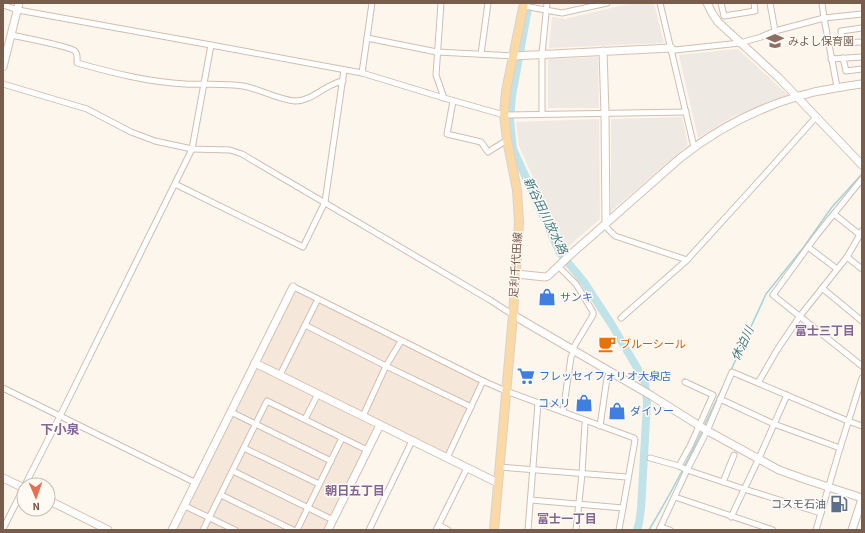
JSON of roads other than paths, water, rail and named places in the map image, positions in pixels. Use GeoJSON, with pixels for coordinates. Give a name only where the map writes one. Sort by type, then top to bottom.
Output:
{"type":"FeatureCollection","features":[{"type":"Feature","properties":{"kind":"main road","name":"足利千代田線"},"geometry":{"type":"LineString","coordinates":[[494,530],[519,233],[517,190],[507,140],[504,115],[506,91],[518,56],[525,5]]}},
{"type":"Feature","properties":{"kind":"street"},"geometry":{"type":"LineString","coordinates":[[362,73],[372,3]]}},
{"type":"Feature","properties":{"kind":"street"},"geometry":{"type":"LineString","coordinates":[[441,3],[436,75],[444,98]]}},
{"type":"Feature","properties":{"kind":"street"},"geometry":{"type":"LineString","coordinates":[[481,54],[488,3]]}},
{"type":"Feature","properties":{"kind":"street"},"geometry":{"type":"LineString","coordinates":[[542,114],[542,54],[547,3]]}},
{"type":"Feature","properties":{"kind":"street"},"geometry":{"type":"LineString","coordinates":[[525,5],[534,8],[566,13],[607,3]]}},
{"type":"Feature","properties":{"kind":"street"},"geometry":{"type":"LineString","coordinates":[[660,3],[694,147]]}},
{"type":"Feature","properties":{"kind":"street"},"geometry":{"type":"LineString","coordinates":[[707,3],[718,22],[779,78],[862,164]]}},
{"type":"Feature","properties":{"kind":"street"},"geometry":{"type":"LineString","coordinates":[[721,3],[724,16],[755,11],[754,3]]}},
{"type":"Feature","properties":{"kind":"street"},"geometry":{"type":"LineString","coordinates":[[770,3],[775,31]]}},
{"type":"Feature","properties":{"kind":"street"},"geometry":{"type":"LineString","coordinates":[[822,3],[837,87]]}},
{"type":"Feature","properties":{"kind":"street"},"geometry":{"type":"LineString","coordinates":[[3,5],[362,73],[504,115],[686,112]]}},
{"type":"Feature","properties":{"kind":"street"},"geometry":{"type":"LineString","coordinates":[[3,67],[19,7]]}},
{"type":"Feature","properties":{"kind":"street"},"geometry":{"type":"LineString","coordinates":[[367,38],[437,52],[518,56],[671,48],[676,50],[740,43],[775,31],[824,18],[862,14]]}},
{"type":"Feature","properties":{"kind":"street"},"geometry":{"type":"LineString","coordinates":[[862,28],[841,30],[842,43],[862,42]]}},
{"type":"Feature","properties":{"kind":"street"},"geometry":{"type":"LineString","coordinates":[[11,35],[74,50],[77,55],[77,63],[148,81],[243,86],[295,101],[303,100],[334,83],[343,81]]}},
{"type":"Feature","properties":{"kind":"street"},"geometry":{"type":"LineString","coordinates":[[29,477],[192,149],[211,45]]}},
{"type":"Feature","properties":{"kind":"street"},"geometry":{"type":"LineString","coordinates":[[603,51],[605,113],[605,224],[615,236],[687,260]]}},
{"type":"Feature","properties":{"kind":"street"},"geometry":{"type":"LineString","coordinates":[[832,59],[862,57]]}},
{"type":"Feature","properties":{"kind":"street"},"geometry":{"type":"LineString","coordinates":[[843,58],[846,71],[862,69]]}},
{"type":"Feature","properties":{"kind":"street"},"geometry":{"type":"LineString","coordinates":[[175,184],[303,247],[325,202],[344,70]]}},
{"type":"Feature","properties":{"kind":"street"},"geometry":{"type":"LineString","coordinates":[[3,84],[86,109],[131,132],[149,139],[192,149],[230,150],[242,154],[652,396],[703,428],[779,470],[862,498],[859,518],[852,530]]}},
{"type":"Feature","properties":{"kind":"street"},"geometry":{"type":"LineString","coordinates":[[516,274],[548,276],[679,159],[694,147],[729,125],[749,115],[797,96],[837,87],[862,84]]}},
{"type":"Feature","properties":{"kind":"street"},"geometry":{"type":"LineString","coordinates":[[453,101],[447,134],[481,142],[488,152],[507,140]]}},
{"type":"Feature","properties":{"kind":"street"},"geometry":{"type":"LineString","coordinates":[[622,318],[687,260],[816,117]]}},
{"type":"Feature","properties":{"kind":"street"},"geometry":{"type":"LineString","coordinates":[[862,179],[773,295],[862,366]]}},
{"type":"Feature","properties":{"kind":"street"},"geometry":{"type":"LineString","coordinates":[[758,383],[777,350],[800,316],[847,257],[861,233],[834,214]]}},
{"type":"Feature","properties":{"kind":"street"},"geometry":{"type":"LineString","coordinates":[[808,248],[837,269]]}},
{"type":"Feature","properties":{"kind":"street"},"geometry":{"type":"LineString","coordinates":[[847,257],[862,270]]}},
{"type":"Feature","properties":{"kind":"street"},"geometry":{"type":"LineString","coordinates":[[560,264],[576,284],[593,312],[593,315],[573,350],[563,412]]}},
{"type":"Feature","properties":{"kind":"street"},"geometry":{"type":"LineString","coordinates":[[172,530],[294,287],[483,381],[506,391],[634,438],[635,440],[619,530]]}},
{"type":"Feature","properties":{"kind":"street"},"geometry":{"type":"LineString","coordinates":[[822,288],[861,318]]}},
{"type":"Feature","properties":{"kind":"street"},"geometry":{"type":"LineString","coordinates":[[280,375],[318,299]]}},
{"type":"Feature","properties":{"kind":"street"},"geometry":{"type":"LineString","coordinates":[[306,325],[471,407]]}},
{"type":"Feature","properties":{"kind":"street"},"geometry":{"type":"LineString","coordinates":[[363,416],[386,366],[401,341]]}},
{"type":"Feature","properties":{"kind":"street"},"geometry":{"type":"LineString","coordinates":[[255,363],[498,483]]}},
{"type":"Feature","properties":{"kind":"street"},"geometry":{"type":"LineString","coordinates":[[600,426],[607,378],[610,372]]}},
{"type":"Feature","properties":{"kind":"street"},"geometry":{"type":"LineString","coordinates":[[679,466],[720,399],[732,372],[862,426]]}},
{"type":"Feature","properties":{"kind":"street"},"geometry":{"type":"LineString","coordinates":[[816,530],[862,378]]}},
{"type":"Feature","properties":{"kind":"street"},"geometry":{"type":"LineString","coordinates":[[447,458],[483,381]]}},
{"type":"Feature","properties":{"kind":"street"},"geometry":{"type":"LineString","coordinates":[[670,530],[660,529],[687,470],[703,428],[713,395],[685,382]]}},
{"type":"Feature","properties":{"kind":"street"},"geometry":{"type":"LineString","coordinates":[[3,388],[196,482]]}},
{"type":"Feature","properties":{"kind":"street"},"geometry":{"type":"LineString","coordinates":[[305,419],[318,394]]}},
{"type":"Feature","properties":{"kind":"street"},"geometry":{"type":"LineString","coordinates":[[731,517],[759,458],[786,395]]}},
{"type":"Feature","properties":{"kind":"street"},"geometry":{"type":"LineString","coordinates":[[720,399],[774,424],[840,448]]}},
{"type":"Feature","properties":{"kind":"street"},"geometry":{"type":"LineString","coordinates":[[203,530],[268,401],[367,450]]}},
{"type":"Feature","properties":{"kind":"street"},"geometry":{"type":"LineString","coordinates":[[528,530],[538,403]]}},
{"type":"Feature","properties":{"kind":"street"},"geometry":{"type":"LineString","coordinates":[[231,412],[331,461]]}},
{"type":"Feature","properties":{"kind":"street"},"geometry":{"type":"LineString","coordinates":[[576,530],[586,421]]}},
{"type":"Feature","properties":{"kind":"street"},"geometry":{"type":"LineString","coordinates":[[328,530],[380,425]]}},
{"type":"Feature","properties":{"kind":"street"},"geometry":{"type":"LineString","coordinates":[[297,530],[342,438]]}},
{"type":"Feature","properties":{"kind":"street"},"geometry":{"type":"LineString","coordinates":[[369,530],[412,441]]}},
{"type":"Feature","properties":{"kind":"street"},"geometry":{"type":"LineString","coordinates":[[244,448],[319,484]]}},
{"type":"Feature","properties":{"kind":"street"},"geometry":{"type":"LineString","coordinates":[[723,482],[734,455]]}},
{"type":"Feature","properties":{"kind":"street"},"geometry":{"type":"LineString","coordinates":[[650,458],[679,466],[744,489],[821,513]]}},
{"type":"Feature","properties":{"kind":"street"},"geometry":{"type":"LineString","coordinates":[[500,467],[626,477]]}},
{"type":"Feature","properties":{"kind":"street"},"geometry":{"type":"LineString","coordinates":[[448,530],[438,528],[467,468]]}},
{"type":"Feature","properties":{"kind":"street"},"geometry":{"type":"LineString","coordinates":[[233,471],[333,520]]}},
{"type":"Feature","properties":{"kind":"street"},"geometry":{"type":"LineString","coordinates":[[3,478],[16,484]]}},
{"type":"Feature","properties":{"kind":"street"},"geometry":{"type":"LineString","coordinates":[[221,495],[293,530]]}},
{"type":"Feature","properties":{"kind":"street"},"geometry":{"type":"LineString","coordinates":[[675,497],[762,528],[773,530]]}},
{"type":"Feature","properties":{"kind":"street"},"geometry":{"type":"LineString","coordinates":[[531,500],[623,508]]}},
{"type":"Feature","properties":{"kind":"street"},"geometry":{"type":"LineString","coordinates":[[3,529],[16,503]]}},
{"type":"Feature","properties":{"kind":"street"},"geometry":{"type":"LineString","coordinates":[[56,504],[108,530]]}},
{"type":"Feature","properties":{"kind":"street"},"geometry":{"type":"LineString","coordinates":[[184,506],[235,530]]}},
{"type":"Feature","properties":{"kind":"waterway","name":"新谷田川放水路"},"geometry":{"type":"LineString","coordinates":[[529,3],[512,96],[510,120],[513,149],[560,253],[584,282],[612,325],[645,383],[647,402],[641,509],[637,530]]}},
{"type":"Feature","properties":{"kind":"waterway","name":"休泊川"},"geometry":{"type":"LineString","coordinates":[[731,370],[766,294],[803,248],[832,207],[862,174]]}},
{"type":"Feature","properties":{"kind":"waterway","name":"休泊川"},"geometry":{"type":"LineString","coordinates":[[704,426],[725,382]]}},
{"type":"Feature","properties":{"kind":"waterway","name":"休泊川"},"geometry":{"type":"LineString","coordinates":[[649,530],[677,481],[702,431]]}},
{"type":"Feature","properties":{"kind":"place","name":"みよし保育園"},"geometry":{"type":"Point","coordinates":[775,41]}},
{"type":"Feature","properties":{"kind":"place","name":"サンキ"},"geometry":{"type":"Point","coordinates":[547,297]}},
{"type":"Feature","properties":{"kind":"place","name":"ブルーシール"},"geometry":{"type":"Point","coordinates":[607,344]}},
{"type":"Feature","properties":{"kind":"place","name":"フレッセイフォリオ大泉店"},"geometry":{"type":"Point","coordinates":[526,376]}},
{"type":"Feature","properties":{"kind":"place","name":"コメリ"},"geometry":{"type":"Point","coordinates":[584,403]}},
{"type":"Feature","properties":{"kind":"place","name":"ダイソー"},"geometry":{"type":"Point","coordinates":[617,411]}},
{"type":"Feature","properties":{"kind":"place","name":"コスモ石油"},"geometry":{"type":"Point","coordinates":[839,504]}},
{"type":"Feature","properties":{"kind":"district","name":"富士三丁目"},"geometry":{"type":"Point","coordinates":[825,331]}},
{"type":"Feature","properties":{"kind":"district","name":"下小泉"},"geometry":{"type":"Point","coordinates":[60,430]}},
{"type":"Feature","properties":{"kind":"district","name":"朝日五丁目"},"geometry":{"type":"Point","coordinates":[355,491]}},
{"type":"Feature","properties":{"kind":"district","name":"富士一丁目"},"geometry":{"type":"Point","coordinates":[567,519]}}]}
